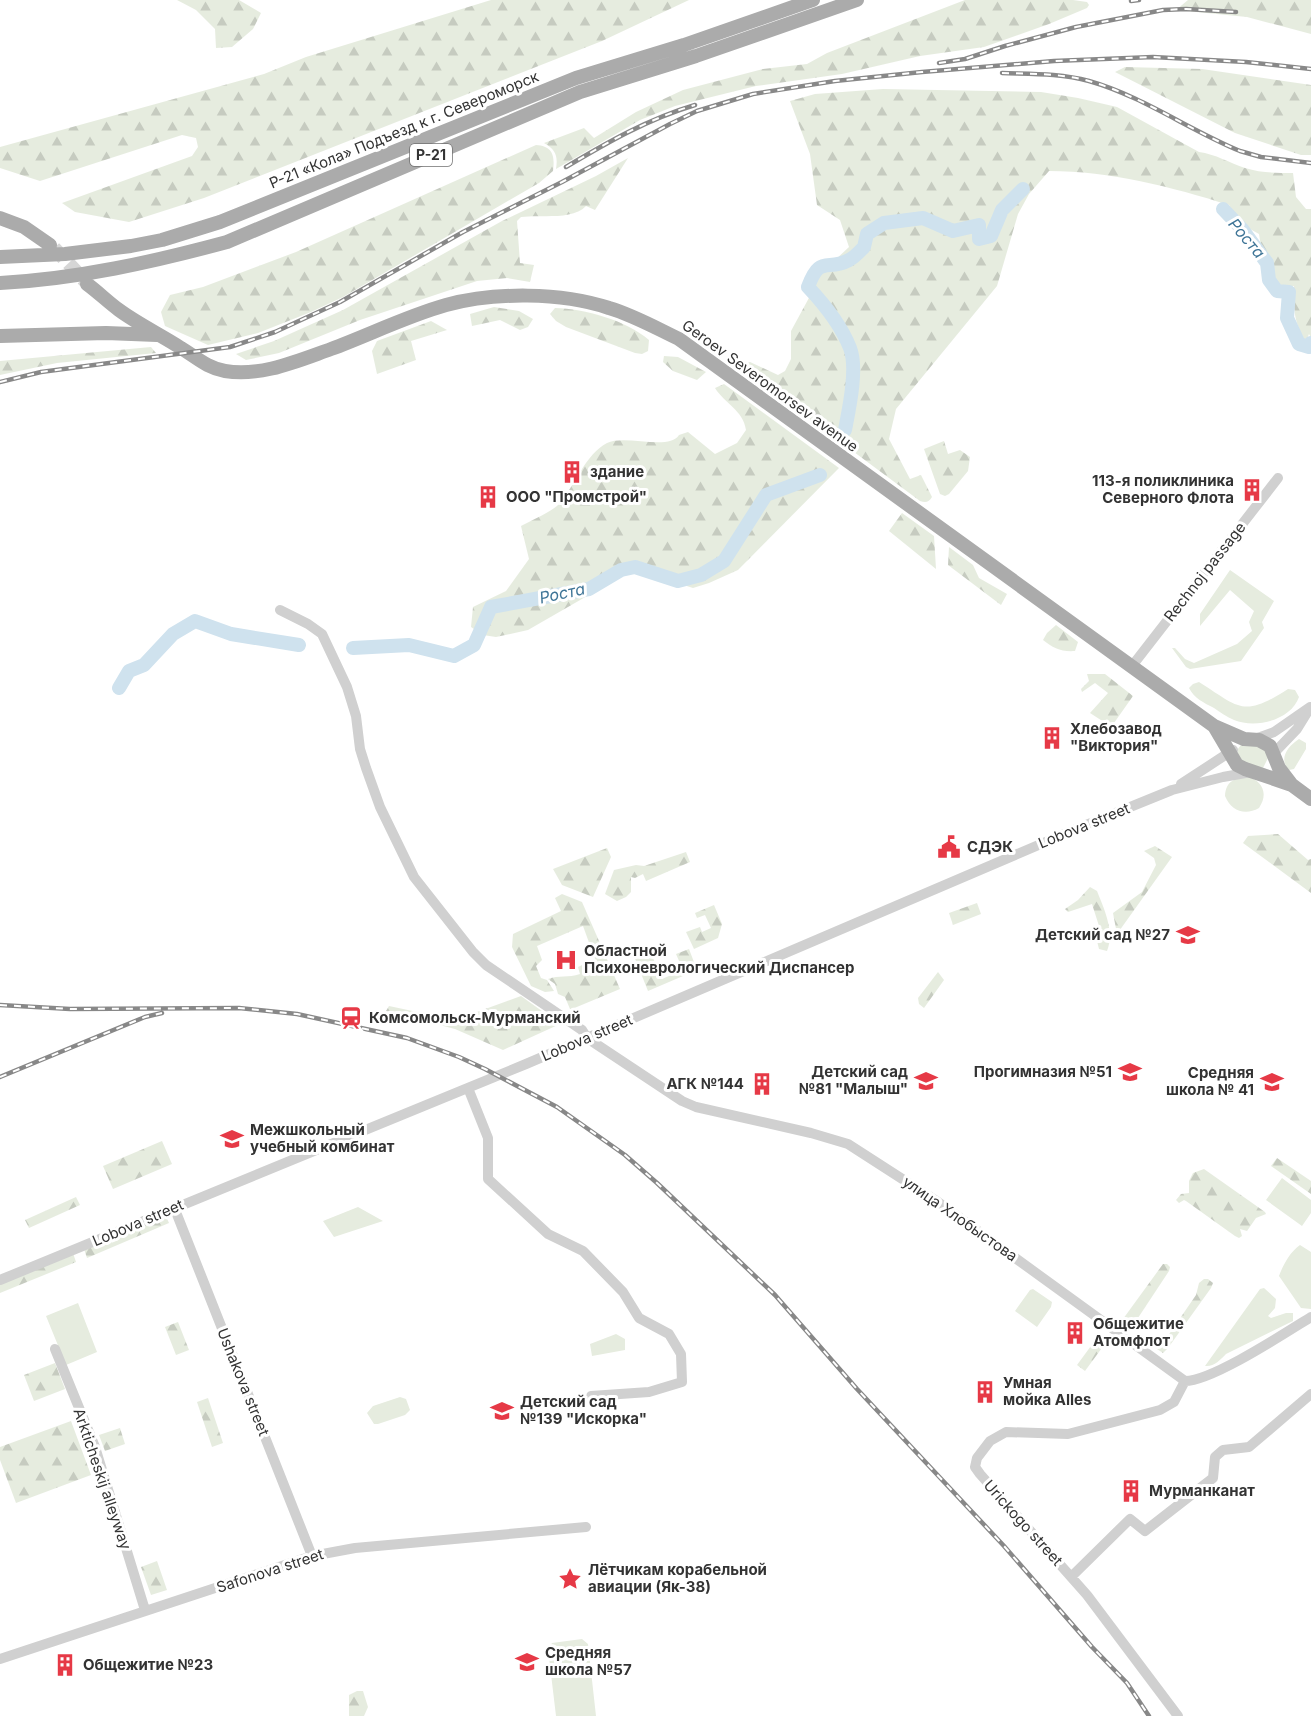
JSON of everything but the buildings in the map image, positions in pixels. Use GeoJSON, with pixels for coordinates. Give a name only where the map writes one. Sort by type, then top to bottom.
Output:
{"type":"FeatureCollection","features":[{"type":"Feature","properties":{"kind":"main road","name":"Р-21 «Кола» Подъезд к г. Североморск"},"geometry":{"type":"LineString","coordinates":[[0,257],[65,254],[162,240],[231,218],[576,78],[684,45],[813,0]]}},
{"type":"Feature","properties":{"kind":"main road","name":"Р-21 «Кола» Подъезд к г. Североморск"},"geometry":{"type":"LineString","coordinates":[[0,283],[79,275],[182,254],[227,242],[580,92],[696,56],[857,0]]}},
{"type":"Feature","properties":{"kind":"main road"},"geometry":{"type":"LineString","coordinates":[[0,218],[24,226],[50,245]]}},
{"type":"Feature","properties":{"kind":"main road"},"geometry":{"type":"LineString","coordinates":[[87,284],[120,311],[159,335]]}},
{"type":"Feature","properties":{"kind":"main road","name":"Geroev Severomorsev avenue"},"geometry":{"type":"LineString","coordinates":[[0,336],[106,333],[159,335],[182,348],[199,362],[216,369],[227,372],[254,372],[283,366],[425,313],[462,302],[522,297],[559,298],[608,307],[679,339],[1214,726],[1267,744],[1279,768],[1292,785],[1311,799]]}},
{"type":"Feature","properties":{"kind":"main road"},"geometry":{"type":"LineString","coordinates":[[106,333],[120,311]]}},
{"type":"Feature","properties":{"kind":"main road","name":"Geroev Severomorsev avenue"},"geometry":{"type":"LineString","coordinates":[[1214,726],[1237,765],[1292,785]]}},
{"type":"Feature","properties":{"kind":"main road"},"geometry":{"type":"LineString","coordinates":[[1232,753],[1236,745],[1250,739]]}},
{"type":"Feature","properties":{"kind":"main road"},"geometry":{"type":"LineString","coordinates":[[1255,773],[1269,769],[1274,756]]}},
{"type":"Feature","properties":{"kind":"street","name":"Rechnoj passage"},"geometry":{"type":"LineString","coordinates":[[1132,666],[1278,478]]}},
{"type":"Feature","properties":{"kind":"street","name":"улица Хлобыстова"},"geometry":{"type":"LineString","coordinates":[[280,610],[322,634],[347,687],[356,716],[360,749],[377,798],[414,877],[479,958],[582,1030],[587,1038],[682,1101],[696,1107],[811,1133],[848,1144],[938,1202],[1185,1381]]}},
{"type":"Feature","properties":{"kind":"street"},"geometry":{"type":"LineString","coordinates":[[1250,739],[1274,732],[1311,706]]}},
{"type":"Feature","properties":{"kind":"street"},"geometry":{"type":"LineString","coordinates":[[1274,756],[1297,729],[1311,706]]}},
{"type":"Feature","properties":{"kind":"street","name":"Lobova street"},"geometry":{"type":"LineString","coordinates":[[1172,790],[1232,753]]}},
{"type":"Feature","properties":{"kind":"street","name":"Lobova street"},"geometry":{"type":"LineString","coordinates":[[0,1280],[468,1088],[1172,790],[1223,777],[1255,773]]}},
{"type":"Feature","properties":{"kind":"street"},"geometry":{"type":"LineString","coordinates":[[468,1088],[488,1138],[488,1179],[548,1234],[583,1251],[623,1292],[639,1318],[669,1334],[681,1354],[682,1382],[649,1392],[591,1396]]}},
{"type":"Feature","properties":{"kind":"street","name":"Ushakova street"},"geometry":{"type":"LineString","coordinates":[[174,1207],[312,1556]]}},
{"type":"Feature","properties":{"kind":"street"},"geometry":{"type":"LineString","coordinates":[[1185,1381],[1203,1378],[1260,1348],[1311,1317]]}},
{"type":"Feature","properties":{"kind":"street","name":"Arkticheskij alleyway"},"geometry":{"type":"LineString","coordinates":[[55,1349],[95,1447],[145,1610]]}},
{"type":"Feature","properties":{"kind":"street","name":"Urickogo street"},"geometry":{"type":"LineString","coordinates":[[1178,1716],[1094,1604],[975,1467],[977,1458],[990,1441],[1006,1432],[1068,1434],[1164,1409],[1174,1402],[1185,1381]]}},
{"type":"Feature","properties":{"kind":"street"},"geometry":{"type":"LineString","coordinates":[[1071,1577],[1130,1519],[1145,1531],[1212,1478],[1215,1457],[1223,1450],[1249,1447],[1311,1394]]}},
{"type":"Feature","properties":{"kind":"street","name":"Safonova street"},"geometry":{"type":"LineString","coordinates":[[0,1659],[312,1556],[355,1548],[586,1527]]}},
{"type":"Feature","properties":{"kind":"green space"},"geometry":{"type":"Polygon","coordinates":[[[177,0],[239,0],[261,13],[253,29],[232,47],[216,48],[215,29],[196,10],[177,0]]]}},
{"type":"Feature","properties":{"kind":"green space"},"geometry":{"type":"Polygon","coordinates":[[[491,0],[689,0],[602,41],[204,198],[129,222],[75,212],[62,203],[192,156],[198,147],[196,138],[182,135],[40,181],[0,168],[0,147],[264,74],[306,57],[491,0]]]}},
{"type":"Feature","properties":{"kind":"green space"},"geometry":{"type":"Polygon","coordinates":[[[965,0],[1073,0],[1087,2],[1089,5],[1087,8],[1049,24],[984,47],[920,56],[842,74],[756,86],[675,106],[640,120],[556,169],[555,154],[544,143],[584,128],[594,138],[636,112],[683,90],[763,69],[807,64],[827,53],[965,0]]]}},
{"type":"Feature","properties":{"kind":"green space"},"geometry":{"type":"Polygon","coordinates":[[[1188,0],[1311,0],[1311,34],[1247,17],[1176,10],[1188,0]]]}},
{"type":"Feature","properties":{"kind":"green space"},"geometry":{"type":"Polygon","coordinates":[[[1125,67],[1202,69],[1311,85],[1311,155],[1301,155],[1235,133],[1115,72],[1125,67]]]}},
{"type":"Feature","properties":{"kind":"green space"},"geometry":{"type":"Polygon","coordinates":[[[883,89],[1041,92],[1078,98],[1117,107],[1199,152],[1239,166],[1251,170],[1293,173],[1296,197],[1306,209],[1311,209],[1311,338],[1309,334],[1306,342],[1296,321],[1294,286],[1280,287],[1273,276],[1273,265],[1262,253],[1259,234],[1239,223],[1229,205],[1140,181],[1095,174],[1049,171],[1029,194],[1018,214],[997,286],[896,409],[889,439],[910,479],[921,475],[932,497],[927,502],[920,501],[749,374],[744,364],[750,362],[778,375],[785,371],[791,359],[791,331],[810,296],[816,278],[849,247],[840,220],[817,205],[810,154],[790,101],[815,94],[883,89]]]}},
{"type":"Feature","properties":{"kind":"green space"},"geometry":{"type":"Polygon","coordinates":[[[536,145],[546,147],[552,153],[554,161],[553,171],[539,183],[343,297],[258,333],[208,345],[165,326],[161,312],[170,295],[203,287],[296,252],[536,145]]]}},
{"type":"Feature","properties":{"kind":"green space"},"geometry":{"type":"Polygon","coordinates":[[[628,158],[595,210],[586,206],[573,214],[521,217],[517,221],[520,263],[534,265],[530,282],[507,278],[477,281],[360,320],[279,353],[246,360],[236,354],[274,341],[343,310],[502,221],[628,158]]]}},
{"type":"Feature","properties":{"kind":"green space"},"geometry":{"type":"Polygon","coordinates":[[[494,307],[519,311],[533,319],[528,327],[520,330],[500,320],[472,326],[470,314],[494,307]]]}},
{"type":"Feature","properties":{"kind":"green space"},"geometry":{"type":"Polygon","coordinates":[[[555,308],[592,313],[617,321],[649,340],[648,351],[642,354],[635,353],[566,327],[550,314],[555,308]]]}},
{"type":"Feature","properties":{"kind":"green space"},"geometry":{"type":"Polygon","coordinates":[[[431,321],[447,330],[411,341],[416,360],[377,374],[372,351],[377,341],[431,321]]]}},
{"type":"Feature","properties":{"kind":"green space"},"geometry":{"type":"Polygon","coordinates":[[[151,347],[156,353],[57,363],[0,375],[0,361],[151,347]]]}},
{"type":"Feature","properties":{"kind":"green space"},"geometry":{"type":"Polygon","coordinates":[[[664,356],[678,357],[706,372],[697,380],[673,371],[663,362],[664,356]]]}},
{"type":"Feature","properties":{"kind":"green space"},"geometry":{"type":"Polygon","coordinates":[[[724,384],[839,468],[738,570],[693,588],[634,569],[528,630],[496,637],[483,635],[471,627],[473,607],[506,591],[529,559],[521,526],[558,505],[593,454],[607,443],[624,440],[666,442],[688,432],[715,454],[737,443],[746,430],[738,412],[715,388],[724,384]]]}},
{"type":"Feature","properties":{"kind":"green space"},"geometry":{"type":"Polygon","coordinates":[[[944,441],[948,454],[960,450],[970,457],[968,471],[945,496],[940,494],[924,449],[944,441]]]}},
{"type":"Feature","properties":{"kind":"green space"},"geometry":{"type":"Polygon","coordinates":[[[902,513],[934,536],[936,569],[889,531],[902,513]]]}},
{"type":"Feature","properties":{"kind":"green space"},"geometry":{"type":"Polygon","coordinates":[[[949,547],[973,565],[979,578],[1007,594],[1001,605],[948,565],[949,547]]]}},
{"type":"Feature","properties":{"kind":"green space"},"geometry":{"type":"Polygon","coordinates":[[[1230,570],[1274,601],[1262,622],[1264,628],[1241,661],[1190,669],[1172,648],[1194,663],[1237,644],[1252,631],[1249,622],[1254,611],[1230,590],[1200,626],[1200,614],[1230,570]]]}},
{"type":"Feature","properties":{"kind":"green space"},"geometry":{"type":"Polygon","coordinates":[[[1056,625],[1078,642],[1075,651],[1057,649],[1043,640],[1056,625]]]}},
{"type":"Feature","properties":{"kind":"green space"},"geometry":{"type":"Polygon","coordinates":[[[1087,674],[1105,674],[1133,696],[1114,723],[1107,724],[1090,713],[1108,693],[1095,683],[1082,692],[1081,689],[1089,681],[1087,674]]]}},
{"type":"Feature","properties":{"kind":"green space"},"geometry":{"type":"Polygon","coordinates":[[[1199,682],[1242,706],[1261,704],[1288,689],[1295,690],[1299,697],[1289,712],[1281,717],[1262,723],[1243,723],[1196,697],[1189,688],[1199,682]]]}},
{"type":"Feature","properties":{"kind":"green space"},"geometry":{"type":"Polygon","coordinates":[[[1299,739],[1306,743],[1306,749],[1294,769],[1289,770],[1284,757],[1291,745],[1299,739]]]}},
{"type":"Feature","properties":{"kind":"green space"},"geometry":{"type":"Polygon","coordinates":[[[1246,743],[1265,746],[1269,756],[1263,768],[1240,762],[1237,750],[1246,743]]]}},
{"type":"Feature","properties":{"kind":"green space"},"geometry":{"type":"Polygon","coordinates":[[[1247,776],[1260,784],[1264,793],[1259,808],[1244,812],[1231,805],[1225,796],[1231,782],[1247,776]]]}},
{"type":"Feature","properties":{"kind":"green space"},"geometry":{"type":"Polygon","coordinates":[[[1278,834],[1308,860],[1311,859],[1311,893],[1243,843],[1248,836],[1278,834]]]}},
{"type":"Feature","properties":{"kind":"green space"},"geometry":{"type":"Polygon","coordinates":[[[1155,846],[1172,857],[1117,934],[1113,913],[1142,892],[1156,865],[1154,858],[1144,851],[1155,846]]]}},
{"type":"Feature","properties":{"kind":"green space"},"geometry":{"type":"Polygon","coordinates":[[[607,848],[611,857],[593,897],[562,885],[553,869],[607,848]]]}},
{"type":"Feature","properties":{"kind":"green space"},"geometry":{"type":"Polygon","coordinates":[[[686,852],[690,862],[646,881],[643,874],[635,878],[631,877],[631,892],[626,897],[617,901],[605,894],[614,870],[636,865],[644,866],[686,852]]]}},
{"type":"Feature","properties":{"kind":"green space"},"geometry":{"type":"Polygon","coordinates":[[[1090,887],[1097,891],[1108,920],[1110,936],[1107,951],[1099,949],[1097,941],[1079,939],[1078,933],[1099,926],[1092,904],[1068,912],[1065,909],[1078,900],[1090,887]]]}},
{"type":"Feature","properties":{"kind":"green space"},"geometry":{"type":"Polygon","coordinates":[[[562,894],[582,902],[620,989],[572,1009],[565,997],[558,994],[555,984],[548,979],[580,974],[578,967],[595,959],[583,926],[537,946],[542,960],[536,966],[541,978],[547,980],[554,991],[545,992],[531,986],[512,947],[513,934],[561,911],[555,898],[562,894]]]}},
{"type":"Feature","properties":{"kind":"green space"},"geometry":{"type":"Polygon","coordinates":[[[977,903],[981,914],[953,925],[949,913],[977,903]]]}},
{"type":"Feature","properties":{"kind":"green space"},"geometry":{"type":"Polygon","coordinates":[[[714,905],[722,924],[718,938],[694,949],[686,932],[700,927],[702,932],[711,928],[705,915],[697,918],[695,913],[714,905]]]}},
{"type":"Feature","properties":{"kind":"green space"},"geometry":{"type":"Polygon","coordinates":[[[647,944],[662,979],[683,970],[676,954],[689,949],[697,970],[648,991],[632,951],[647,944]]]}},
{"type":"Feature","properties":{"kind":"green space"},"geometry":{"type":"Polygon","coordinates":[[[938,972],[944,980],[924,1008],[919,1004],[918,998],[938,972]]]}},
{"type":"Feature","properties":{"kind":"green space"},"geometry":{"type":"Polygon","coordinates":[[[521,996],[560,1024],[503,1050],[455,1029],[386,1011],[389,1006],[455,1020],[521,996]]]}},
{"type":"Feature","properties":{"kind":"green space"},"geometry":{"type":"Polygon","coordinates":[[[162,1141],[172,1164],[113,1189],[103,1166],[162,1141]]]}},
{"type":"Feature","properties":{"kind":"green space"},"geometry":{"type":"Polygon","coordinates":[[[1277,1158],[1311,1181],[1311,1194],[1271,1166],[1277,1158]]]}},
{"type":"Feature","properties":{"kind":"green space"},"geometry":{"type":"Polygon","coordinates":[[[1204,1169],[1265,1212],[1266,1214],[1256,1218],[1247,1231],[1240,1229],[1242,1236],[1239,1238],[1186,1201],[1179,1203],[1176,1200],[1181,1194],[1189,1193],[1189,1181],[1193,1173],[1204,1169]]]}},
{"type":"Feature","properties":{"kind":"green space"},"geometry":{"type":"Polygon","coordinates":[[[1282,1178],[1311,1200],[1311,1213],[1302,1226],[1266,1200],[1282,1178]]]}},
{"type":"Feature","properties":{"kind":"green space"},"geometry":{"type":"Polygon","coordinates":[[[76,1197],[80,1205],[29,1228],[25,1220],[76,1197]]]}},
{"type":"Feature","properties":{"kind":"green space"},"geometry":{"type":"Polygon","coordinates":[[[358,1207],[383,1221],[334,1237],[323,1221],[358,1207]]]}},
{"type":"Feature","properties":{"kind":"green space"},"geometry":{"type":"Polygon","coordinates":[[[165,1214],[169,1223],[87,1258],[84,1249],[165,1214]]]}},
{"type":"Feature","properties":{"kind":"green space"},"geometry":{"type":"Polygon","coordinates":[[[1300,1245],[1311,1252],[1311,1309],[1301,1308],[1279,1276],[1287,1259],[1300,1245]]]}},
{"type":"Feature","properties":{"kind":"green space"},"geometry":{"type":"Polygon","coordinates":[[[73,1253],[76,1262],[0,1293],[0,1283],[73,1253]]]}},
{"type":"Feature","properties":{"kind":"green space"},"geometry":{"type":"Polygon","coordinates":[[[1163,1264],[1170,1267],[1169,1271],[1134,1324],[1129,1325],[1124,1322],[1123,1319],[1163,1264]]]}},
{"type":"Feature","properties":{"kind":"green space"},"geometry":{"type":"Polygon","coordinates":[[[1204,1279],[1213,1283],[1211,1288],[1163,1353],[1154,1345],[1161,1346],[1196,1295],[1199,1283],[1204,1279]]]}},
{"type":"Feature","properties":{"kind":"green space"},"geometry":{"type":"Polygon","coordinates":[[[1264,1288],[1276,1299],[1275,1308],[1268,1316],[1271,1318],[1293,1313],[1293,1321],[1226,1354],[1214,1364],[1205,1366],[1260,1289],[1264,1288]]]}},
{"type":"Feature","properties":{"kind":"green space"},"geometry":{"type":"Polygon","coordinates":[[[1033,1289],[1052,1302],[1037,1327],[1015,1311],[1033,1289]]]}},
{"type":"Feature","properties":{"kind":"green space"},"geometry":{"type":"Polygon","coordinates":[[[78,1303],[97,1352],[66,1365],[46,1316],[78,1303]]]}},
{"type":"Feature","properties":{"kind":"green space"},"geometry":{"type":"Polygon","coordinates":[[[178,1322],[189,1350],[176,1355],[165,1327],[178,1322]]]}},
{"type":"Feature","properties":{"kind":"green space"},"geometry":{"type":"Polygon","coordinates":[[[616,1334],[625,1339],[625,1350],[592,1356],[590,1344],[616,1334]]]}},
{"type":"Feature","properties":{"kind":"green space"},"geometry":{"type":"Polygon","coordinates":[[[1099,1335],[1107,1341],[1085,1371],[1077,1365],[1099,1335]]]}},
{"type":"Feature","properties":{"kind":"green space"},"geometry":{"type":"Polygon","coordinates":[[[55,1363],[65,1389],[34,1401],[24,1375],[55,1363]]]}},
{"type":"Feature","properties":{"kind":"green space"},"geometry":{"type":"Polygon","coordinates":[[[400,1397],[406,1399],[410,1410],[405,1415],[374,1424],[367,1413],[373,1406],[400,1397]]]}},
{"type":"Feature","properties":{"kind":"green space"},"geometry":{"type":"Polygon","coordinates":[[[208,1398],[223,1443],[212,1447],[197,1402],[208,1398]]]}},
{"type":"Feature","properties":{"kind":"green space"},"geometry":{"type":"Polygon","coordinates":[[[71,1421],[91,1475],[16,1503],[0,1460],[0,1447],[71,1421]]]}},
{"type":"Feature","properties":{"kind":"green space"},"geometry":{"type":"Polygon","coordinates":[[[120,1428],[125,1444],[105,1451],[99,1435],[120,1428]]]}},
{"type":"Feature","properties":{"kind":"green space"},"geometry":{"type":"Polygon","coordinates":[[[157,1561],[167,1590],[151,1595],[141,1567],[157,1561]]]}},
{"type":"Feature","properties":{"kind":"green space"},"geometry":{"type":"Polygon","coordinates":[[[582,1639],[588,1644],[596,1716],[556,1716],[548,1649],[552,1643],[582,1639]]]}},
{"type":"Feature","properties":{"kind":"green space"},"geometry":{"type":"Polygon","coordinates":[[[363,1691],[368,1707],[364,1716],[349,1716],[349,1695],[363,1691]]]}},
{"type":"Feature","properties":{"kind":"waterway","name":"Роста"},"geometry":{"type":"LineString","coordinates":[[845,430],[852,389],[852,356],[837,323],[808,287],[816,271],[820,267],[849,260],[864,247],[867,234],[884,223],[923,218],[953,231],[979,225],[979,239],[991,236],[1002,210],[1023,189]]}},
{"type":"Feature","properties":{"kind":"waterway","name":"Роста"},"geometry":{"type":"LineString","coordinates":[[1223,209],[1242,229],[1267,263],[1269,280],[1277,291],[1289,292],[1287,318],[1299,344],[1309,347],[1311,343]]}},
{"type":"Feature","properties":{"kind":"waterway","name":"Роста"},"geometry":{"type":"LineString","coordinates":[[353,648],[409,645],[454,656],[474,645],[491,607],[589,589],[621,570],[635,567],[678,581],[701,575],[724,561],[766,495],[820,475]]}},
{"type":"Feature","properties":{"kind":"waterway","name":"Роста"},"geometry":{"type":"LineString","coordinates":[[119,688],[129,671],[144,665],[173,634],[195,621],[231,634],[299,645]]}},
{"type":"Feature","properties":{"kind":"tunnel"},"geometry":{"type":"LineString","coordinates":[[54,248],[86,282]]}},
{"type":"Feature","properties":{"kind":"railway"},"geometry":{"type":"LineString","coordinates":[[1131,1],[1139,0]]}},
{"type":"Feature","properties":{"kind":"railway"},"geometry":{"type":"LineString","coordinates":[[939,63],[965,59],[1076,27],[1163,10],[1236,12]]}},
{"type":"Feature","properties":{"kind":"railway"},"geometry":{"type":"LineString","coordinates":[[0,382],[41,372],[230,347],[275,332],[340,302],[463,232],[670,124],[697,111],[753,94],[835,81],[1054,61],[1153,57],[1246,62],[1311,69]]}},
{"type":"Feature","properties":{"kind":"railway"},"geometry":{"type":"LineString","coordinates":[[1002,73],[1056,75],[1089,81],[1128,95],[1240,151],[1261,157],[1311,163]]}},
{"type":"Feature","properties":{"kind":"railway"},"geometry":{"type":"LineString","coordinates":[[566,167],[645,124],[695,105]]}},
{"type":"Feature","properties":{"kind":"railway"},"geometry":{"type":"LineString","coordinates":[[0,1005],[70,1009],[239,1008],[297,1014],[407,1038],[459,1057],[557,1107],[625,1155],[775,1295],[857,1389],[1004,1546],[1092,1647],[1127,1683],[1149,1716]]}},
{"type":"Feature","properties":{"kind":"railway"},"geometry":{"type":"LineString","coordinates":[[0,1077],[145,1017],[162,1013]]}},
{"type":"Feature","properties":{"kind":"place","name":"здание"},"geometry":{"type":"Point","coordinates":[572,472]}},
{"type":"Feature","properties":{"kind":"place","name":"113-я поликлиника Северного Флота"},"geometry":{"type":"Point","coordinates":[1252,490]}},
{"type":"Feature","properties":{"kind":"place","name":"ООО \"Промстрой\""},"geometry":{"type":"Point","coordinates":[488,497]}},
{"type":"Feature","properties":{"kind":"place","name":"Хлебозавод \"Виктория\""},"geometry":{"type":"Point","coordinates":[1052,738]}},
{"type":"Feature","properties":{"kind":"place","name":"СДЭК"},"geometry":{"type":"Point","coordinates":[949,847]}},
{"type":"Feature","properties":{"kind":"place","name":"Детский сад №27"},"geometry":{"type":"Point","coordinates":[1188,935]}},
{"type":"Feature","properties":{"kind":"place","name":"Областной Психоневрологический Диспансер"},"geometry":{"type":"Point","coordinates":[566,960]}},
{"type":"Feature","properties":{"kind":"place","name":"Комсомольск-Мурманский"},"geometry":{"type":"Point","coordinates":[351,1018]}},
{"type":"Feature","properties":{"kind":"place","name":"Прогимназия №51"},"geometry":{"type":"Point","coordinates":[1130,1072]}},
{"type":"Feature","properties":{"kind":"place","name":"Детский сад №81 \"Малыш\""},"geometry":{"type":"Point","coordinates":[926,1081]}},
{"type":"Feature","properties":{"kind":"place","name":"Средняя школа № 41"},"geometry":{"type":"Point","coordinates":[1272,1082]}},
{"type":"Feature","properties":{"kind":"place","name":"АГК №144"},"geometry":{"type":"Point","coordinates":[762,1084]}},
{"type":"Feature","properties":{"kind":"place","name":"Межшкольный учебный комбинат"},"geometry":{"type":"Point","coordinates":[232,1139]}},
{"type":"Feature","properties":{"kind":"place","name":"Общежитие Атомфлот"},"geometry":{"type":"Point","coordinates":[1075,1333]}},
{"type":"Feature","properties":{"kind":"place","name":"Умная мойка Alles"},"geometry":{"type":"Point","coordinates":[985,1392]}},
{"type":"Feature","properties":{"kind":"place","name":"Детский сад №139 \"Искорка\""},"geometry":{"type":"Point","coordinates":[502,1411]}},
{"type":"Feature","properties":{"kind":"place","name":"Мурманканат"},"geometry":{"type":"Point","coordinates":[1131,1491]}},
{"type":"Feature","properties":{"kind":"place","name":"Лётчикам корабельной авиации (Як-38)"},"geometry":{"type":"Point","coordinates":[570,1579]}},
{"type":"Feature","properties":{"kind":"place","name":"Средняя школа №57"},"geometry":{"type":"Point","coordinates":[527,1662]}},
{"type":"Feature","properties":{"kind":"place","name":"Общежитие №23"},"geometry":{"type":"Point","coordinates":[65,1665]}}]}
